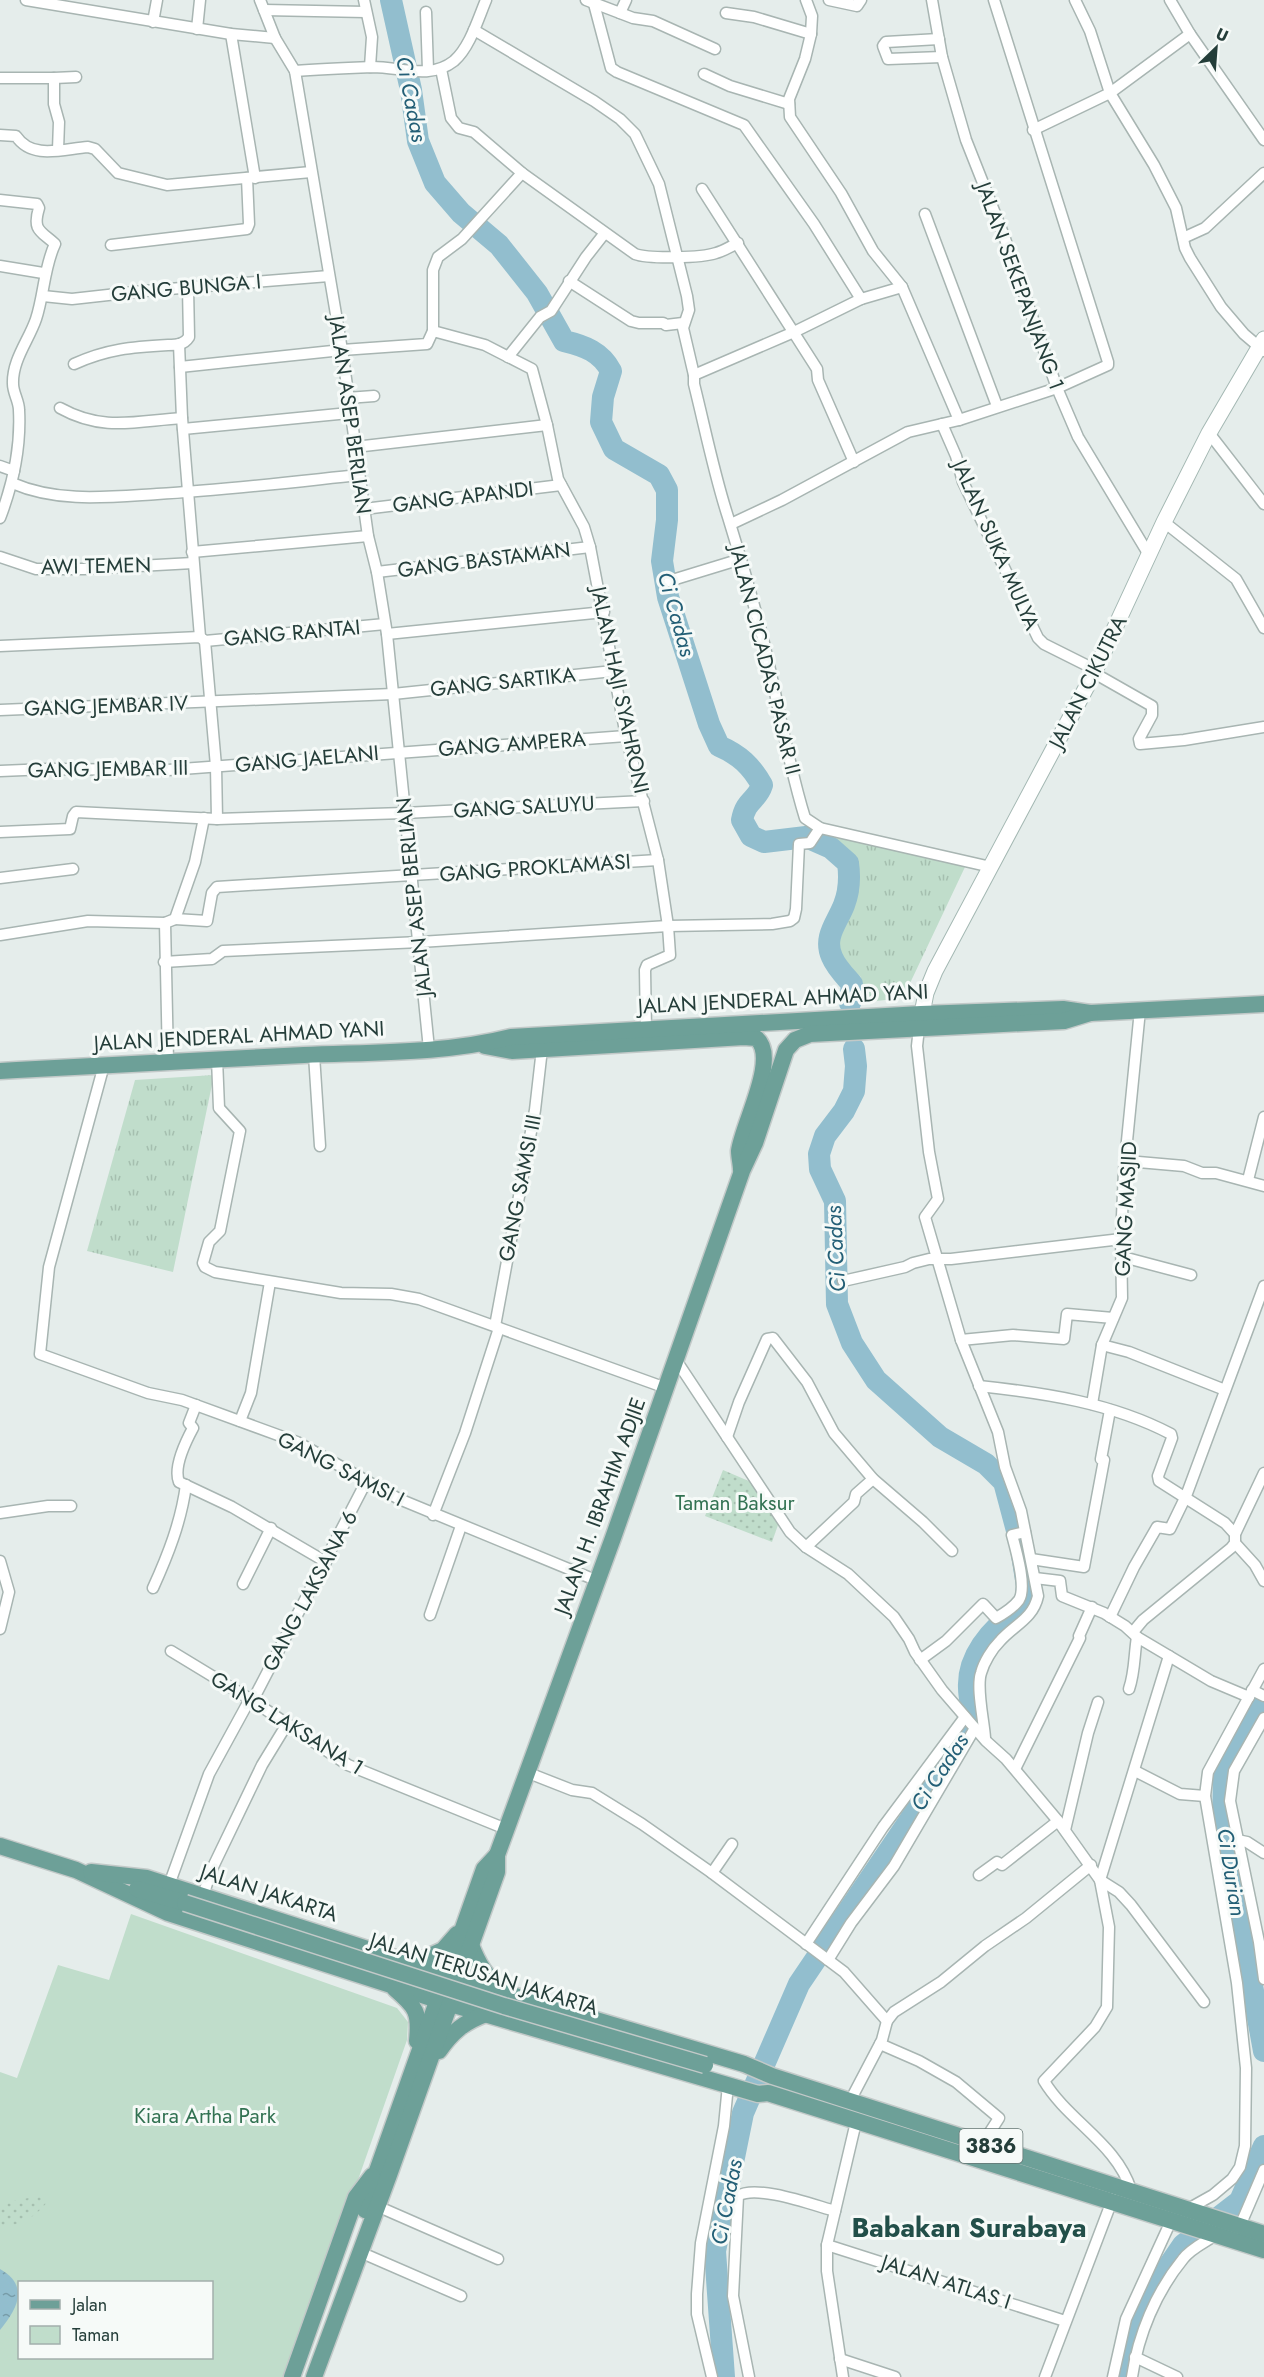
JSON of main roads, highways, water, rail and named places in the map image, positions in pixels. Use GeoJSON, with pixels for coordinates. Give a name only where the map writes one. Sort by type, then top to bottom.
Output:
{"type":"FeatureCollection","features":[{"type":"Feature","properties":{"kind":"main road","name":"JALAN CIKUTRA"},"geometry":{"type":"LineString","coordinates":[[920,1021],[931,981],[1095,671],[1164,522],[1209,433],[1262,346]]}},
{"type":"Feature","properties":{"kind":"main road","name":"JALAN JENDERAL AHMAD YANI"},"geometry":{"type":"LineString","coordinates":[[0,1071],[429,1049],[480,1045],[511,1037],[920,1021],[1064,1021],[1090,1013],[1264,1004]]}},
{"type":"Feature","properties":{"kind":"main road","name":"JALAN JENDERAL AHMAD YANI"},"geometry":{"type":"LineString","coordinates":[[795,1040],[810,1034],[920,1021]]}},
{"type":"Feature","properties":{"kind":"main road","name":"JALAN JENDERAL AHMAD YANI"},"geometry":{"type":"LineString","coordinates":[[480,1045],[512,1051],[744,1037]]}},
{"type":"Feature","properties":{"kind":"main road","name":"JALAN H. IBRAHIM ADJIE"},"geometry":{"type":"LineString","coordinates":[[742,1171],[741,1145],[764,1059],[764,1050],[760,1041],[752,1037],[744,1037]]}},
{"type":"Feature","properties":{"kind":"main road","name":"JALAN H. IBRAHIM ADJIE"},"geometry":{"type":"LineString","coordinates":[[453,1975],[471,1945],[497,1872],[497,1855],[526,1772],[597,1581],[742,1171],[755,1143],[772,1087],[786,1050],[795,1040]]}},
{"type":"Feature","properties":{"kind":"main road","name":"JALAN JAKARTA"},"geometry":{"type":"LineString","coordinates":[[0,1846],[76,1870],[168,1913],[444,2002]]}},
{"type":"Feature","properties":{"kind":"main road","name":"JALAN H. IBRAHIM ADJIE"},"geometry":{"type":"LineString","coordinates":[[314,2377],[453,1975],[464,1924],[484,1869],[497,1855]]}},
{"type":"Feature","properties":{"kind":"main road","name":"JALAN JAKARTA"},"geometry":{"type":"LineString","coordinates":[[76,1870],[147,1878],[453,1975]]}},
{"type":"Feature","properties":{"kind":"main road","name":"JALAN TERUSAN JAKARTA"},"geometry":{"type":"LineString","coordinates":[[76,1870],[504,2006],[706,2065],[738,2078]]}},
{"type":"Feature","properties":{"kind":"main road"},"geometry":{"type":"LineString","coordinates":[[421,2067],[416,2011],[411,2002],[390,1985],[400,1978],[407,1966],[443,1950],[464,1924]]}},
{"type":"Feature","properties":{"kind":"main road"},"geometry":{"type":"LineString","coordinates":[[471,1945],[478,1962],[494,1983],[513,1995]]}},
{"type":"Feature","properties":{"kind":"main road","name":"JALAN TERUSAN JAKARTA"},"geometry":{"type":"LineString","coordinates":[[453,1975],[738,2078],[764,2083],[856,2122],[1173,2221],[1204,2219],[1236,2225],[1264,2234]]}},
{"type":"Feature","properties":{"kind":"main road"},"geometry":{"type":"LineString","coordinates":[[421,2067],[455,2030],[482,2013],[477,1999],[480,1994],[492,1989]]}},
{"type":"Feature","properties":{"kind":"main road","name":"JALAN TERUSAN JAKARTA"},"geometry":{"type":"LineString","coordinates":[[444,2002],[738,2078],[850,2101],[1124,2188],[1204,2219],[1264,2250]]}},
{"type":"Feature","properties":{"kind":"main road","name":"JALAN H. IBRAHIM ADJIE"},"geometry":{"type":"LineString","coordinates":[[326,2377],[386,2210],[383,2173]]}},
{"type":"Feature","properties":{"kind":"main road","name":"JALAN H. IBRAHIM ADJIE"},"geometry":{"type":"LineString","coordinates":[[292,2377],[356,2197],[383,2173]]}},
{"type":"Feature","properties":{"kind":"main road","name":"JALAN H. IBRAHIM ADJIE"},"geometry":{"type":"LineString","coordinates":[[306,2377],[369,2201],[383,2173]]}},
{"type":"Feature","properties":{"kind":"water"},"geometry":{"type":"Polygon","coordinates":[[[0,2269],[15,2283],[18,2298],[0,2330],[0,2269]]]}},
{"type":"Feature","properties":{"kind":"waterway","name":"Ci Cadas"},"geometry":{"type":"LineString","coordinates":[[391,0],[411,90],[418,141],[435,183],[461,213],[499,245],[537,293],[564,341],[592,351],[607,364],[611,371],[603,397],[601,422],[614,449],[659,475],[667,490],[667,520],[662,561],[668,597],[709,724],[719,746],[744,762],[762,785],[746,808],[742,820],[751,836],[764,842],[806,837],[831,848],[848,863],[847,895],[829,943],[834,961],[852,984],[850,1003]]}},
{"type":"Feature","properties":{"kind":"waterway","name":"Ci Cadas"},"geometry":{"type":"LineString","coordinates":[[724,2377],[715,2251],[743,2113],[799,1984],[916,1811],[973,1720],[969,1688],[973,1662],[986,1639],[1025,1604],[1027,1586],[1020,1542],[1004,1482],[986,1464],[940,1437],[876,1380],[852,1343],[837,1304],[835,1201],[820,1169],[819,1154],[825,1136],[844,1111],[854,1091],[856,1066],[854,1049]]}},
{"type":"Feature","properties":{"kind":"waterway","name":"Ci Durian"},"geometry":{"type":"LineString","coordinates":[[1264,1700],[1224,1771],[1223,1827],[1264,2051]]}},
{"type":"Feature","properties":{"kind":"waterway","name":"Ci Durian"},"geometry":{"type":"LineString","coordinates":[[1121,2377],[1144,2302],[1183,2245],[1240,2201],[1264,2146]]}},
{"type":"Feature","properties":{"kind":"district","name":"Babakan Surabaya"},"geometry":{"type":"Point","coordinates":[969,2228]}},
{"type":"Feature","properties":{"kind":"park label","name":"Taman Baksur"},"geometry":{"type":"Point","coordinates":[735,1503]}},
{"type":"Feature","properties":{"kind":"park label","name":"Kiara Artha Park"},"geometry":{"type":"Point","coordinates":[205,2116]}}]}
